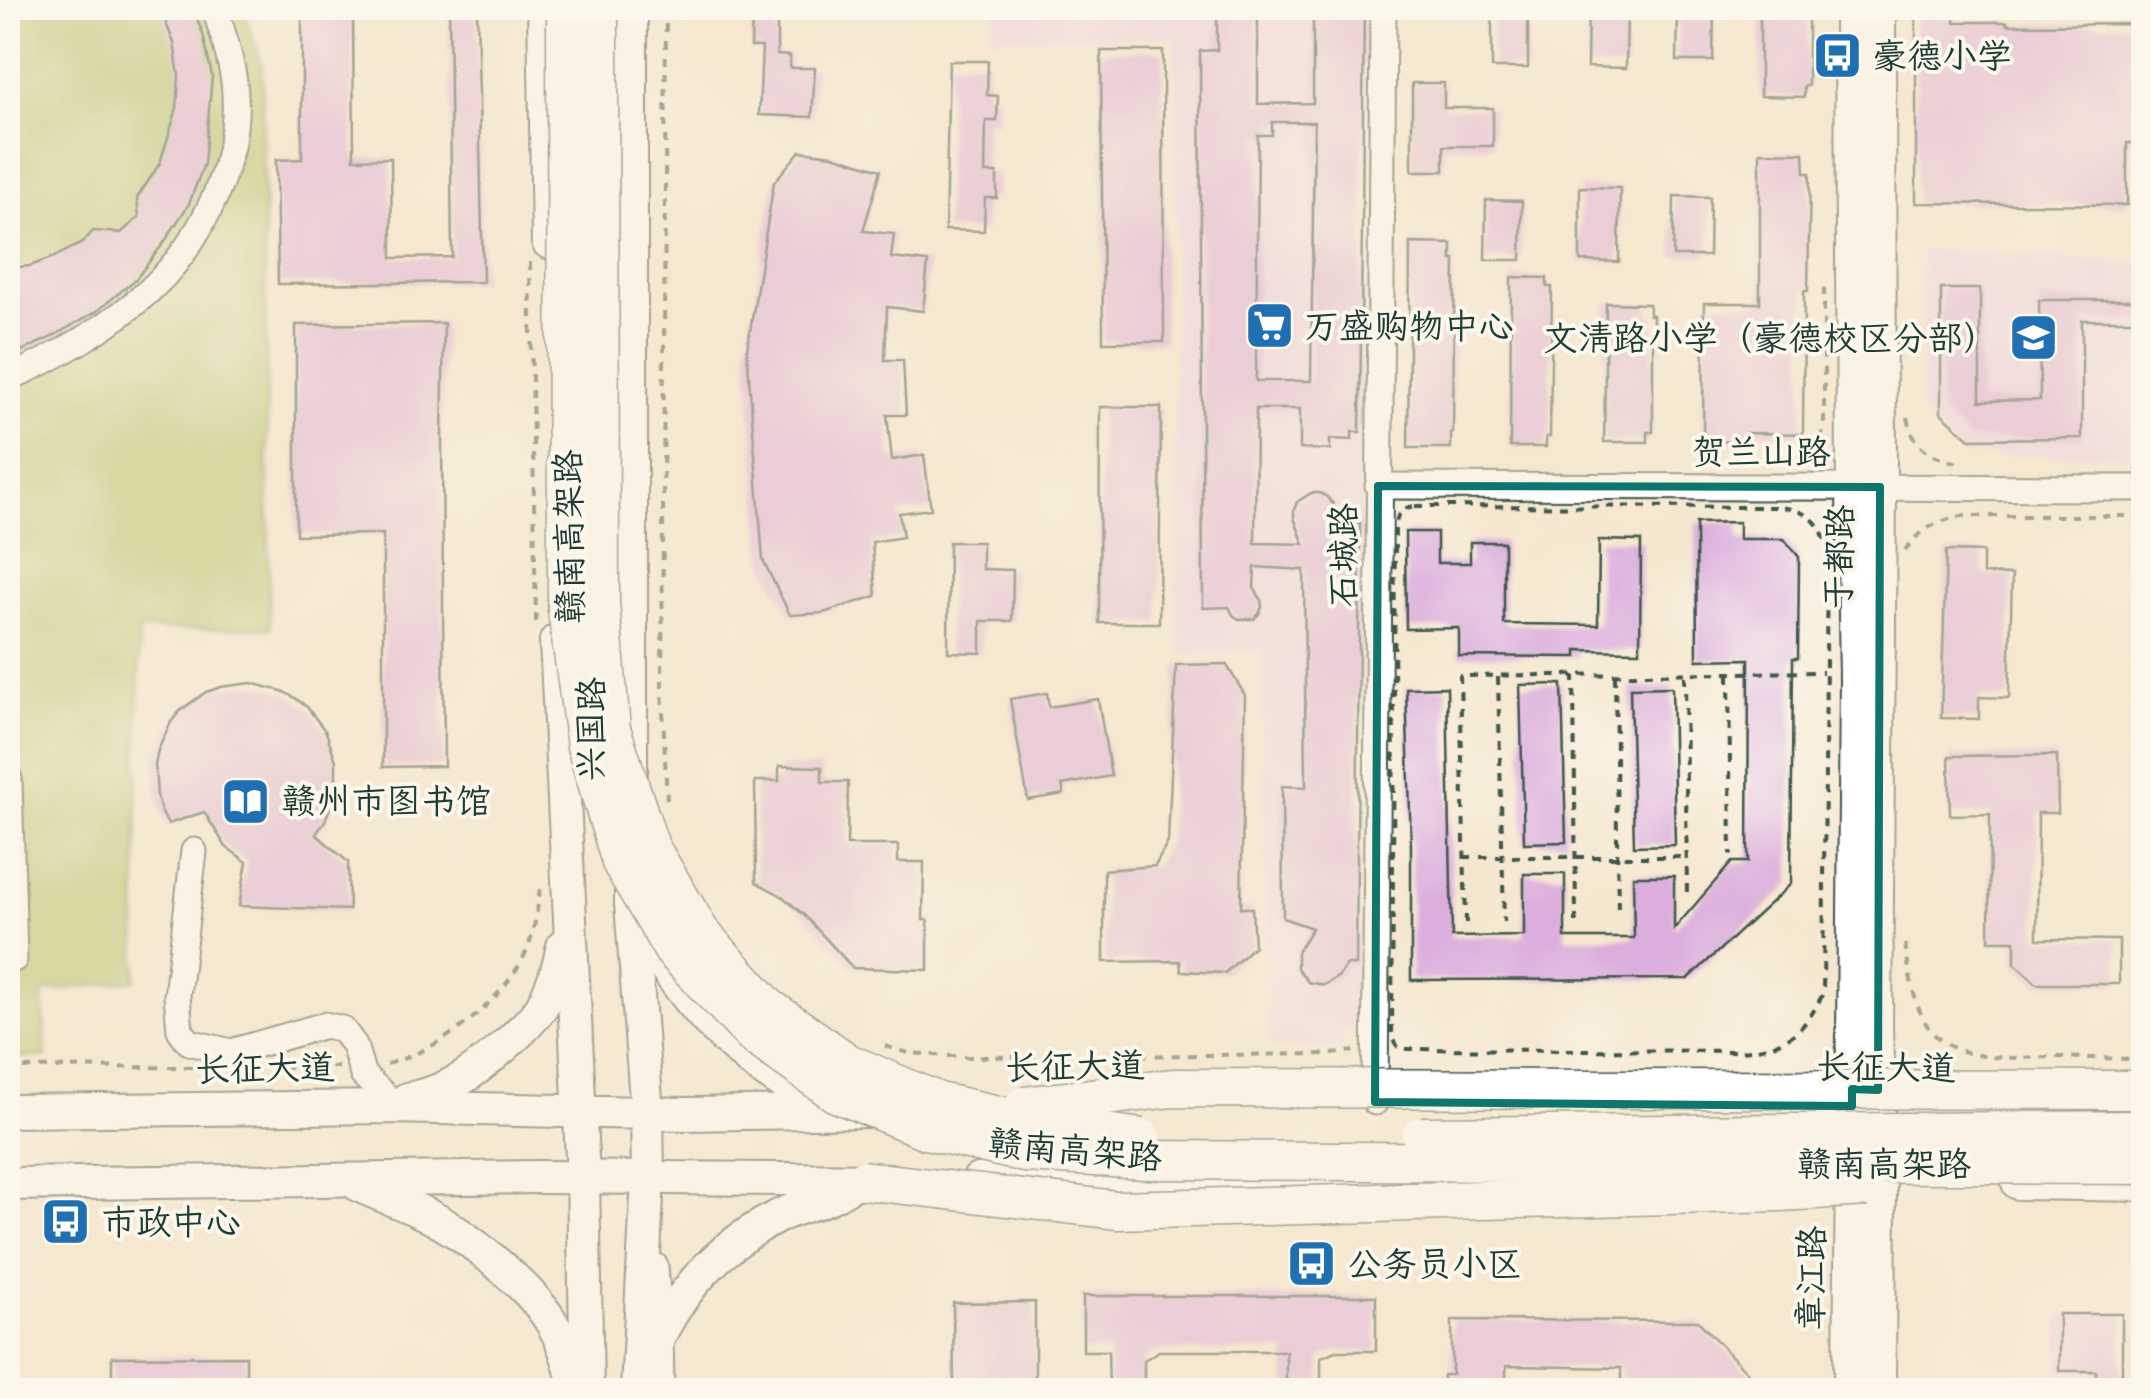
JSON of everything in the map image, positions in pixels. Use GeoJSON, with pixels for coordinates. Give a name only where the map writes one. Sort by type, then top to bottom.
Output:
{"type":"FeatureCollection","features":[{"type":"Feature","properties":{"kind":"highway","name":"赣南高架路"},"geometry":{"type":"LineString","coordinates":[[566,8],[567,610],[586,746],[621,862],[673,950],[752,1034],[836,1092],[926,1130],[1024,1153],[1166,1160],[2144,1164]]}},
{"type":"Feature","properties":{"kind":"highway","name":"赣南高架路"},"geometry":{"type":"LineString","coordinates":[[598,8],[600,603],[611,730],[650,847],[700,932],[768,1008],[848,1063],[939,1102],[1030,1122],[1149,1139],[2144,1130]]}},
{"type":"Feature","properties":{"kind":"highway"},"geometry":{"type":"LineString","coordinates":[[1024,1106],[1172,1088],[2144,1090]]}},
{"type":"Feature","properties":{"kind":"highway"},"geometry":{"type":"LineString","coordinates":[[862,1180],[1117,1210],[1780,1192],[2144,1172]]}},
{"type":"Feature","properties":{"kind":"main road","name":"兴国路"},"geometry":{"type":"LineString","coordinates":[[544,8],[556,876],[583,1178],[576,1386]]}},
{"type":"Feature","properties":{"kind":"main road","name":"兴国路"},"geometry":{"type":"LineString","coordinates":[[632,8],[631,904],[648,1177],[637,1390]]}},
{"type":"Feature","properties":{"kind":"main road","name":"于都路"},"geometry":{"type":"LineString","coordinates":[[1852,8],[1876,964],[1866,1106]]}},
{"type":"Feature","properties":{"kind":"main road","name":"于都路"},"geometry":{"type":"LineString","coordinates":[[1866,1106],[1840,672],[1866,488],[1879,8]]}},
{"type":"Feature","properties":{"kind":"main road"},"geometry":{"type":"LineString","coordinates":[[382,1106],[454,1084],[524,1027],[541,1008],[564,944],[569,904],[556,876]]}},
{"type":"Feature","properties":{"kind":"main road"},"geometry":{"type":"LineString","coordinates":[[631,904],[662,963],[702,1016],[726,1039],[749,1059],[801,1092],[856,1111]]}},
{"type":"Feature","properties":{"kind":"main road","name":"长征大道"},"geometry":{"type":"LineString","coordinates":[[8,1110],[382,1106],[647,1113],[1374,1102],[2144,1105]]}},
{"type":"Feature","properties":{"kind":"main road","name":"章江路"},"geometry":{"type":"LineString","coordinates":[[1866,1106],[1866,1181],[1879,1390]]}},
{"type":"Feature","properties":{"kind":"main road"},"geometry":{"type":"LineString","coordinates":[[8,1184],[541,1176],[2144,1184]]}},
{"type":"Feature","properties":{"kind":"main road"},"geometry":{"type":"LineString","coordinates":[[349,1180],[455,1231],[530,1292],[549,1316],[562,1342],[576,1386]]}},
{"type":"Feature","properties":{"kind":"main road"},"geometry":{"type":"LineString","coordinates":[[637,1390],[660,1330],[675,1305],[731,1245],[778,1216],[830,1198],[862,1180]]}},
{"type":"Feature","properties":{"kind":"main road","name":"章江路"},"geometry":{"type":"LineString","coordinates":[[1850,1390],[1866,1181]]}},
{"type":"Feature","properties":{"kind":"street"},"geometry":{"type":"LineString","coordinates":[[8,378],[107,323],[151,289],[192,240],[223,178],[234,132],[234,82],[215,8]]}},
{"type":"Feature","properties":{"kind":"street","name":"石城路"},"geometry":{"type":"LineString","coordinates":[[1374,1102],[1383,8]]}},
{"type":"Feature","properties":{"kind":"street","name":"贺兰山路"},"geometry":{"type":"LineString","coordinates":[[1378,486],[2144,488]]}},
{"type":"Feature","properties":{"kind":"street"},"geometry":{"type":"LineString","coordinates":[[8,779],[14,959],[8,960]]}},
{"type":"Feature","properties":{"kind":"street"},"geometry":{"type":"LineString","coordinates":[[194,851],[177,996],[180,1030],[190,1042],[231,1052],[325,1026],[342,1028],[354,1045],[363,1076],[382,1106]]}},
{"type":"Feature","properties":{"kind":"street"},"geometry":{"type":"LineString","coordinates":[[648,1177],[661,1390]]}},
{"type":"Feature","properties":{"kind":"path"},"geometry":{"type":"LineString","coordinates":[[666,8],[662,688],[668,813]]}},
{"type":"Feature","properties":{"kind":"path"},"geometry":{"type":"LineString","coordinates":[[530,260],[536,628]]}},
{"type":"Feature","properties":{"kind":"path"},"geometry":{"type":"LineString","coordinates":[[1799,466],[1820,444],[1824,427],[1824,276]]}},
{"type":"Feature","properties":{"kind":"path"},"geometry":{"type":"LineString","coordinates":[[1908,414],[1912,438],[1926,450],[1970,465]]}},
{"type":"Feature","properties":{"kind":"path"},"geometry":{"type":"LineString","coordinates":[[1404,508],[1792,508],[1813,519],[1823,531],[1840,672],[1823,993],[1802,1027],[1784,1042],[1742,1051],[1396,1046],[1392,1038],[1395,527],[1397,515],[1404,508]]}},
{"type":"Feature","properties":{"kind":"path"},"geometry":{"type":"LineString","coordinates":[[1905,551],[1918,534],[1939,520],[1962,516],[2144,516]]}},
{"type":"Feature","properties":{"kind":"path"},"geometry":{"type":"LineString","coordinates":[[1466,923],[1460,676],[1840,672]]}},
{"type":"Feature","properties":{"kind":"path"},"geometry":{"type":"LineString","coordinates":[[1685,674],[1688,896]]}},
{"type":"Feature","properties":{"kind":"path"},"geometry":{"type":"LineString","coordinates":[[1729,674],[1732,855]]}},
{"type":"Feature","properties":{"kind":"path"},"geometry":{"type":"LineString","coordinates":[[1574,675],[1576,923]]}},
{"type":"Feature","properties":{"kind":"path"},"geometry":{"type":"LineString","coordinates":[[1614,675],[1618,916]]}},
{"type":"Feature","properties":{"kind":"path"},"geometry":{"type":"LineString","coordinates":[[1498,676],[1504,922]]}},
{"type":"Feature","properties":{"kind":"path"},"geometry":{"type":"LineString","coordinates":[[1464,857],[1687,857]]}},
{"type":"Feature","properties":{"kind":"path"},"geometry":{"type":"LineString","coordinates":[[262,1067],[377,1066],[409,1058],[455,1032],[496,993],[521,962],[556,876]]}},
{"type":"Feature","properties":{"kind":"path"},"geometry":{"type":"LineString","coordinates":[[1905,946],[1924,1021],[1944,1042],[1970,1053],[1997,1058],[2144,1059]]}},
{"type":"Feature","properties":{"kind":"path"},"geometry":{"type":"LineString","coordinates":[[877,1043],[908,1053],[966,1057],[1332,1054],[1357,1049]]}},
{"type":"Feature","properties":{"kind":"path"},"geometry":{"type":"LineString","coordinates":[[8,1068],[204,1068]]}},
{"type":"Feature","properties":{"kind":"highlighted area"},"geometry":{"type":"Polygon","coordinates":[[[1378,486],[1880,487],[1878,1090],[1852,1089],[1852,1106],[1375,1102],[1378,486]]]}},
{"type":"Feature","properties":{"kind":"shaded area","name":"万盛购物中心"},"geometry":{"type":"Polygon","coordinates":[[[992,8],[1366,8],[1359,1020],[1335,1048],[1269,1046],[1259,652],[1180,654],[1175,614],[1175,38],[992,38],[992,8]]]}},
{"type":"Feature","properties":{"kind":"shaded area","name":"文清路小学（豪德校区分部）"},"geometry":{"type":"Polygon","coordinates":[[[1921,249],[2143,263],[2143,456],[1962,455],[1922,413],[1921,249]]]}},
{"type":"Feature","properties":{"kind":"green space"},"geometry":{"type":"Polygon","coordinates":[[[8,8],[242,8],[262,63],[270,628],[139,630],[136,980],[43,992],[46,1057],[8,1057],[8,8]]]}},
{"type":"Feature","properties":{"kind":"building"},"geometry":{"type":"Polygon","coordinates":[[[160,8],[193,8],[212,76],[204,164],[189,204],[135,280],[97,311],[8,357],[8,268],[30,266],[54,257],[82,243],[93,231],[121,233],[139,217],[137,198],[160,163],[177,108],[179,76],[174,43],[160,8]]]}},
{"type":"Feature","properties":{"kind":"building"},"geometry":{"type":"Polygon","coordinates":[[[302,8],[353,8],[354,159],[391,158],[392,258],[452,257],[449,8],[477,8],[483,282],[278,284],[276,160],[302,159],[302,8]]]}},
{"type":"Feature","properties":{"kind":"building"},"geometry":{"type":"Polygon","coordinates":[[[752,8],[777,8],[777,55],[790,56],[790,68],[815,68],[812,117],[759,115],[762,47],[751,47],[752,8]]]}},
{"type":"Feature","properties":{"kind":"building"},"geometry":{"type":"Polygon","coordinates":[[[1217,8],[1258,8],[1258,104],[1313,103],[1313,8],[1364,8],[1360,432],[1352,432],[1352,440],[1330,439],[1330,450],[1300,449],[1300,409],[1256,409],[1255,543],[1304,544],[1294,510],[1297,502],[1311,493],[1327,497],[1340,523],[1360,523],[1356,965],[1346,965],[1339,976],[1324,985],[1308,982],[1297,968],[1297,952],[1312,928],[1283,918],[1282,786],[1306,787],[1304,570],[1255,567],[1254,588],[1262,607],[1254,619],[1239,619],[1229,607],[1203,608],[1200,51],[1217,50],[1217,8]],[[1272,122],[1272,135],[1258,135],[1256,381],[1311,381],[1314,122],[1272,122]]]}},
{"type":"Feature","properties":{"kind":"building"},"geometry":{"type":"Polygon","coordinates":[[[1492,8],[1528,8],[1528,68],[1492,68],[1492,8]]]}},
{"type":"Feature","properties":{"kind":"building"},"geometry":{"type":"Polygon","coordinates":[[[1588,8],[1627,8],[1626,68],[1587,67],[1588,8]]]}},
{"type":"Feature","properties":{"kind":"building"},"geometry":{"type":"Polygon","coordinates":[[[1678,8],[1714,8],[1713,61],[1677,61],[1678,8]]]}},
{"type":"Feature","properties":{"kind":"building"},"geometry":{"type":"Polygon","coordinates":[[[1760,8],[1808,8],[1808,86],[1804,86],[1804,97],[1760,96],[1760,8]]]}},
{"type":"Feature","properties":{"kind":"building"},"geometry":{"type":"Polygon","coordinates":[[[1916,13],[1955,13],[1955,22],[2007,25],[2144,24],[2144,143],[2127,143],[2127,205],[1916,203],[1916,13]]]}},
{"type":"Feature","properties":{"kind":"building"},"geometry":{"type":"Polygon","coordinates":[[[1101,51],[1163,51],[1164,342],[1103,342],[1101,51]]]}},
{"type":"Feature","properties":{"kind":"building"},"geometry":{"type":"Polygon","coordinates":[[[949,61],[988,61],[987,95],[998,96],[997,121],[986,121],[985,173],[997,173],[997,198],[985,198],[984,231],[945,230],[949,61]]]}},
{"type":"Feature","properties":{"kind":"building"},"geometry":{"type":"Polygon","coordinates":[[[1412,83],[1444,83],[1444,108],[1493,108],[1493,146],[1444,146],[1444,171],[1412,171],[1412,83]]]}},
{"type":"Feature","properties":{"kind":"building"},"geometry":{"type":"Polygon","coordinates":[[[800,151],[833,155],[881,170],[863,231],[894,234],[891,258],[928,262],[923,311],[887,307],[885,360],[903,360],[906,415],[887,415],[892,460],[924,455],[931,509],[899,513],[903,537],[872,542],[876,596],[823,613],[790,615],[763,560],[747,350],[774,182],[800,151]]]}},
{"type":"Feature","properties":{"kind":"building"},"geometry":{"type":"Polygon","coordinates":[[[1760,152],[1804,153],[1805,173],[1810,173],[1803,434],[1746,433],[1746,442],[1703,441],[1704,303],[1760,303],[1760,152]]]}},
{"type":"Feature","properties":{"kind":"building"},"geometry":{"type":"Polygon","coordinates":[[[1580,187],[1620,188],[1619,262],[1580,261],[1580,187]]]}},
{"type":"Feature","properties":{"kind":"building"},"geometry":{"type":"Polygon","coordinates":[[[1674,196],[1710,197],[1709,256],[1673,256],[1674,196]]]}},
{"type":"Feature","properties":{"kind":"building"},"geometry":{"type":"Polygon","coordinates":[[[1486,200],[1522,201],[1521,260],[1485,260],[1486,200]]]}},
{"type":"Feature","properties":{"kind":"building"},"geometry":{"type":"Polygon","coordinates":[[[1410,243],[1452,244],[1455,260],[1451,448],[1408,448],[1410,243]]]}},
{"type":"Feature","properties":{"kind":"building"},"geometry":{"type":"Polygon","coordinates":[[[1511,277],[1547,278],[1547,287],[1552,287],[1550,437],[1546,437],[1546,447],[1510,447],[1511,277]]]}},
{"type":"Feature","properties":{"kind":"building"},"geometry":{"type":"Polygon","coordinates":[[[1941,289],[1980,289],[1980,401],[2040,400],[2039,300],[2144,300],[2144,320],[2082,320],[2082,438],[1970,439],[1941,413],[1941,289]]]}},
{"type":"Feature","properties":{"kind":"building"},"geometry":{"type":"Polygon","coordinates":[[[1606,303],[1649,304],[1649,315],[1653,315],[1653,432],[1648,432],[1648,442],[1604,442],[1606,303]]]}},
{"type":"Feature","properties":{"kind":"building"},"geometry":{"type":"Polygon","coordinates":[[[444,323],[444,766],[383,767],[383,534],[296,535],[296,325],[444,323]]]}},
{"type":"Feature","properties":{"kind":"building"},"geometry":{"type":"Polygon","coordinates":[[[1100,407],[1161,407],[1159,623],[1099,623],[1100,407]]]}},
{"type":"Feature","properties":{"kind":"building"},"geometry":{"type":"Polygon","coordinates":[[[1739,522],[1739,539],[1784,539],[1799,557],[1798,658],[1793,658],[1791,884],[1688,979],[1411,980],[1406,688],[1447,687],[1452,937],[1524,936],[1524,874],[1565,874],[1565,938],[1634,938],[1633,876],[1674,876],[1674,929],[1732,862],[1748,862],[1749,659],[1697,660],[1696,523],[1739,522]]]}},
{"type":"Feature","properties":{"kind":"building"},"geometry":{"type":"Polygon","coordinates":[[[1405,532],[1437,532],[1437,563],[1470,563],[1470,542],[1504,542],[1504,624],[1598,625],[1599,540],[1641,541],[1640,651],[1577,650],[1577,657],[1459,656],[1459,628],[1406,629],[1405,532]]]}},
{"type":"Feature","properties":{"kind":"building"},"geometry":{"type":"Polygon","coordinates":[[[949,542],[982,542],[982,569],[1013,570],[1012,621],[981,621],[981,653],[948,652],[949,542]]]}},
{"type":"Feature","properties":{"kind":"building"},"geometry":{"type":"Polygon","coordinates":[[[1946,551],[1983,552],[1983,574],[2012,575],[2009,698],[1979,697],[1979,719],[1941,718],[1946,551]]]}},
{"type":"Feature","properties":{"kind":"building"},"geometry":{"type":"Polygon","coordinates":[[[1226,664],[1245,695],[1241,908],[1252,908],[1254,946],[1225,973],[1181,971],[1180,961],[1104,962],[1104,870],[1155,866],[1168,842],[1176,665],[1226,664]]]}},
{"type":"Feature","properties":{"kind":"building","name":"赣州市图书馆"},"geometry":{"type":"Polygon","coordinates":[[[251,683],[295,698],[326,732],[336,761],[336,792],[316,834],[348,862],[349,910],[239,906],[247,862],[226,847],[204,812],[168,824],[161,811],[155,765],[171,722],[206,692],[251,683]]]}},
{"type":"Feature","properties":{"kind":"building"},"geometry":{"type":"Polygon","coordinates":[[[1562,684],[1566,842],[1524,843],[1520,685],[1562,684]]]}},
{"type":"Feature","properties":{"kind":"building"},"geometry":{"type":"Polygon","coordinates":[[[1672,687],[1675,845],[1634,846],[1630,688],[1672,687]]]}},
{"type":"Feature","properties":{"kind":"building"},"geometry":{"type":"Polygon","coordinates":[[[1047,693],[1049,707],[1098,699],[1111,776],[1062,785],[1064,794],[1028,800],[1010,699],[1047,693]]]}},
{"type":"Feature","properties":{"kind":"building"},"geometry":{"type":"Polygon","coordinates":[[[2057,755],[2058,813],[2038,813],[2037,939],[2119,940],[2119,984],[2037,984],[2015,964],[2015,941],[1989,941],[1990,814],[1950,815],[1949,756],[2057,755]]]}},
{"type":"Feature","properties":{"kind":"building"},"geometry":{"type":"Polygon","coordinates":[[[779,766],[822,767],[822,782],[848,782],[847,845],[898,845],[898,862],[924,862],[923,920],[928,920],[928,970],[853,968],[804,915],[782,896],[756,882],[755,781],[779,781],[779,766]]]}},
{"type":"Feature","properties":{"kind":"building"},"geometry":{"type":"Polygon","coordinates":[[[1083,1296],[1376,1296],[1376,1351],[1336,1351],[1321,1357],[1321,1390],[1286,1390],[1286,1351],[1159,1351],[1144,1360],[1144,1390],[1109,1390],[1108,1351],[1083,1351],[1083,1296]]]}},
{"type":"Feature","properties":{"kind":"building"},"geometry":{"type":"Polygon","coordinates":[[[1035,1302],[1035,1387],[954,1388],[953,1303],[1035,1302]]]}},
{"type":"Feature","properties":{"kind":"building"},"geometry":{"type":"Polygon","coordinates":[[[2059,1314],[2122,1314],[2122,1382],[2096,1382],[2096,1371],[2059,1371],[2059,1314]]]}},
{"type":"Feature","properties":{"kind":"building"},"geometry":{"type":"Polygon","coordinates":[[[1452,1320],[1698,1321],[1764,1390],[1621,1390],[1621,1368],[1506,1366],[1506,1390],[1443,1390],[1443,1375],[1452,1375],[1452,1320]]]}},
{"type":"Feature","properties":{"kind":"building"},"geometry":{"type":"Polygon","coordinates":[[[246,1356],[246,1390],[112,1390],[112,1357],[246,1356]]]}},
{"type":"Feature","properties":{"kind":"place","name":"豪德小学"},"geometry":{"type":"Point","coordinates":[1837,56]}},
{"type":"Feature","properties":{"kind":"place","name":"万盛购物中心"},"geometry":{"type":"Point","coordinates":[1269,326]}},
{"type":"Feature","properties":{"kind":"place","name":"文清路小学（豪德校区分部）"},"geometry":{"type":"Point","coordinates":[2033,338]}},
{"type":"Feature","properties":{"kind":"place","name":"赣州市图书馆"},"geometry":{"type":"Point","coordinates":[246,801]}},
{"type":"Feature","properties":{"kind":"place","name":"市政中心"},"geometry":{"type":"Point","coordinates":[66,1222]}},
{"type":"Feature","properties":{"kind":"place","name":"公务员小区"},"geometry":{"type":"Point","coordinates":[1312,1264]}}]}
